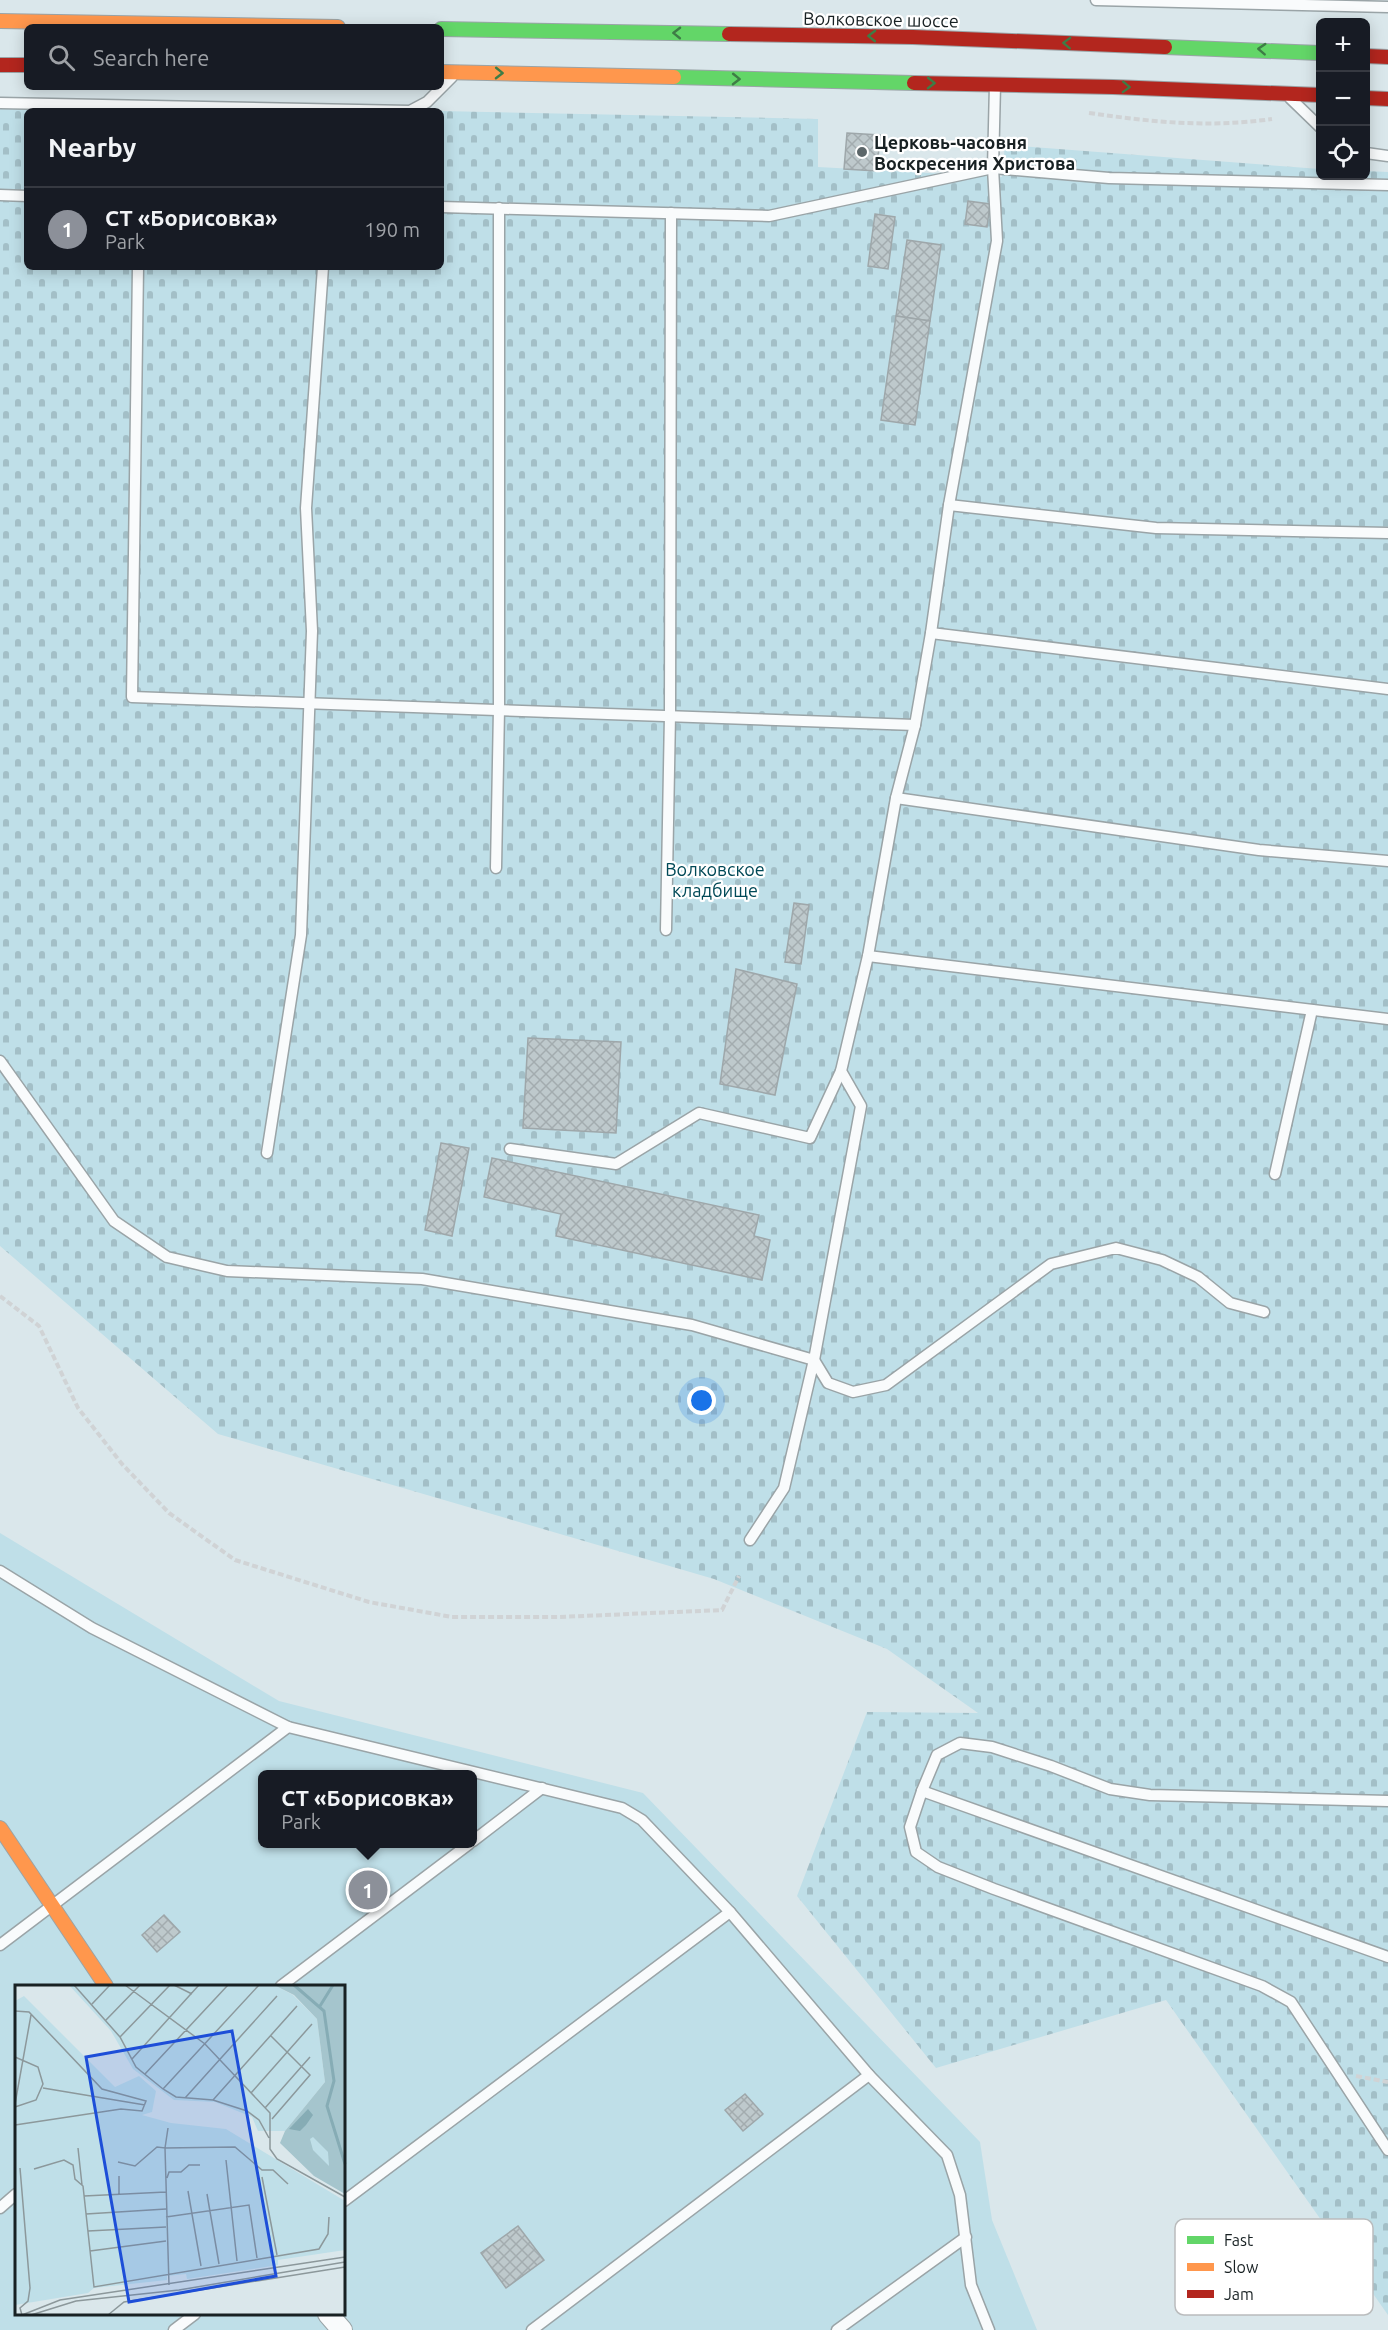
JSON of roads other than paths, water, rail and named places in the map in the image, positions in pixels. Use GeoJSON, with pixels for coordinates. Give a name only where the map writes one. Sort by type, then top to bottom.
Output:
{"type":"FeatureCollection","features":[{"type":"Feature","properties":{"kind":"main road"},"geometry":{"type":"LineString","coordinates":[[0,21],[169,24]]}},
{"type":"Feature","properties":{"kind":"main road","name":"Волковское шоссе"},"geometry":{"type":"LineString","coordinates":[[444,29],[913,37],[1316,53]]}},
{"type":"Feature","properties":{"kind":"main road"},"geometry":{"type":"LineString","coordinates":[[1370,56],[1388,57]]}},
{"type":"Feature","properties":{"kind":"main road"},"geometry":{"type":"LineString","coordinates":[[0,65],[24,65]]}},
{"type":"Feature","properties":{"kind":"main road"},"geometry":{"type":"LineString","coordinates":[[444,72],[1113,87],[1316,95]]}},
{"type":"Feature","properties":{"kind":"main road"},"geometry":{"type":"LineString","coordinates":[[1370,98],[1388,99]]}},
{"type":"Feature","properties":{"kind":"main road"},"geometry":{"type":"LineString","coordinates":[[0,1828],[105,1985]]}},
{"type":"Feature","properties":{"kind":"street"},"geometry":{"type":"LineString","coordinates":[[330,2315],[342,2330]]}},
{"type":"Feature","properties":{"kind":"lane"},"geometry":{"type":"LineString","coordinates":[[1096,0],[1388,7]]}},
{"type":"Feature","properties":{"kind":"lane"},"geometry":{"type":"LineString","coordinates":[[444,84],[456,72]]}},
{"type":"Feature","properties":{"kind":"lane"},"geometry":{"type":"LineString","coordinates":[[510,1149],[616,1164],[699,1113],[810,1138],[841,1071],[868,956],[896,798],[915,725],[932,633],[949,506],[997,241],[993,168],[995,85]]}},
{"type":"Feature","properties":{"kind":"lane"},"geometry":{"type":"LineString","coordinates":[[416,108],[427,102],[439,90]]}},
{"type":"Feature","properties":{"kind":"lane"},"geometry":{"type":"LineString","coordinates":[[1285,94],[1319,126]]}},
{"type":"Feature","properties":{"kind":"lane"},"geometry":{"type":"LineString","coordinates":[[0,103],[256,108]]}},
{"type":"Feature","properties":{"kind":"lane"},"geometry":{"type":"LineString","coordinates":[[1370,154],[1388,156]]}},
{"type":"Feature","properties":{"kind":"lane"},"geometry":{"type":"LineString","coordinates":[[444,207],[769,216],[993,168],[1109,178],[1388,185]]}},
{"type":"Feature","properties":{"kind":"lane"},"geometry":{"type":"LineString","coordinates":[[0,195],[24,196]]}},
{"type":"Feature","properties":{"kind":"lane"},"geometry":{"type":"LineString","coordinates":[[496,868],[499,709],[499,208]]}},
{"type":"Feature","properties":{"kind":"lane"},"geometry":{"type":"LineString","coordinates":[[666,930],[670,715],[671,213]]}},
{"type":"Feature","properties":{"kind":"lane"},"geometry":{"type":"LineString","coordinates":[[138,270],[132,697],[915,725]]}},
{"type":"Feature","properties":{"kind":"lane"},"geometry":{"type":"LineString","coordinates":[[267,1153],[301,935],[312,631],[306,508],[323,270]]}},
{"type":"Feature","properties":{"kind":"lane"},"geometry":{"type":"LineString","coordinates":[[949,506],[1156,528],[1388,533]]}},
{"type":"Feature","properties":{"kind":"lane"},"geometry":{"type":"LineString","coordinates":[[932,633],[1388,689]]}},
{"type":"Feature","properties":{"kind":"lane"},"geometry":{"type":"LineString","coordinates":[[896,798],[1259,850],[1388,861]]}},
{"type":"Feature","properties":{"kind":"lane"},"geometry":{"type":"LineString","coordinates":[[868,956],[1388,1019]]}},
{"type":"Feature","properties":{"kind":"lane"},"geometry":{"type":"LineString","coordinates":[[1275,1174],[1312,1010]]}},
{"type":"Feature","properties":{"kind":"lane"},"geometry":{"type":"LineString","coordinates":[[0,1061],[114,1221],[167,1257],[227,1271],[422,1279],[692,1325],[814,1360],[828,1383],[853,1392],[886,1385],[1051,1264],[1116,1248],[1162,1260],[1198,1277],[1230,1303],[1264,1312]]}},
{"type":"Feature","properties":{"kind":"lane"},"geometry":{"type":"LineString","coordinates":[[750,1540],[783,1488],[814,1360],[861,1106],[841,1071]]}},
{"type":"Feature","properties":{"kind":"lane"},"geometry":{"type":"LineString","coordinates":[[0,1571],[92,1628],[288,1727],[467,1770]]}},
{"type":"Feature","properties":{"kind":"lane"},"geometry":{"type":"LineString","coordinates":[[0,1945],[288,1727]]}},
{"type":"Feature","properties":{"kind":"lane"},"geometry":{"type":"LineString","coordinates":[[1388,1801],[1150,1795],[1110,1790],[1051,1766],[992,1747],[960,1743],[937,1755],[910,1827],[916,1852],[938,1867],[1262,1986],[1291,2002],[1388,2150]]}},
{"type":"Feature","properties":{"kind":"lane"},"geometry":{"type":"LineString","coordinates":[[477,1772],[622,1808],[642,1820],[730,1912],[869,2075],[947,2155],[960,2195],[971,2286],[989,2330]]}},
{"type":"Feature","properties":{"kind":"lane"},"geometry":{"type":"LineString","coordinates":[[477,1837],[542,1788]]}},
{"type":"Feature","properties":{"kind":"lane"},"geometry":{"type":"LineString","coordinates":[[922,1791],[1388,1957]]}},
{"type":"Feature","properties":{"kind":"lane"},"geometry":{"type":"LineString","coordinates":[[282,1985],[464,1848]]}},
{"type":"Feature","properties":{"kind":"lane"},"geometry":{"type":"LineString","coordinates":[[345,2199],[730,1912]]}},
{"type":"Feature","properties":{"kind":"lane"},"geometry":{"type":"LineString","coordinates":[[532,2330],[869,2075]]}},
{"type":"Feature","properties":{"kind":"lane"},"geometry":{"type":"LineString","coordinates":[[0,2208],[15,2195]]}},
{"type":"Feature","properties":{"kind":"lane"},"geometry":{"type":"LineString","coordinates":[[837,2330],[966,2236]]}},
{"type":"Feature","properties":{"kind":"lane"},"geometry":{"type":"LineString","coordinates":[[174,2330],[193,2315]]}},
{"type":"Feature","properties":{"kind":"place","name":"Церковь-часовня Воскресения Христова"},"geometry":{"type":"Point","coordinates":[862,152]}},
{"type":"Feature","properties":{"kind":"place","name":"СТ «Борисовка»"},"geometry":{"type":"Point","coordinates":[368,1890]}},
{"type":"Feature","properties":{"kind":"park label","name":"Волковское кладбище"},"geometry":{"type":"Point","coordinates":[715,879]}}]}
